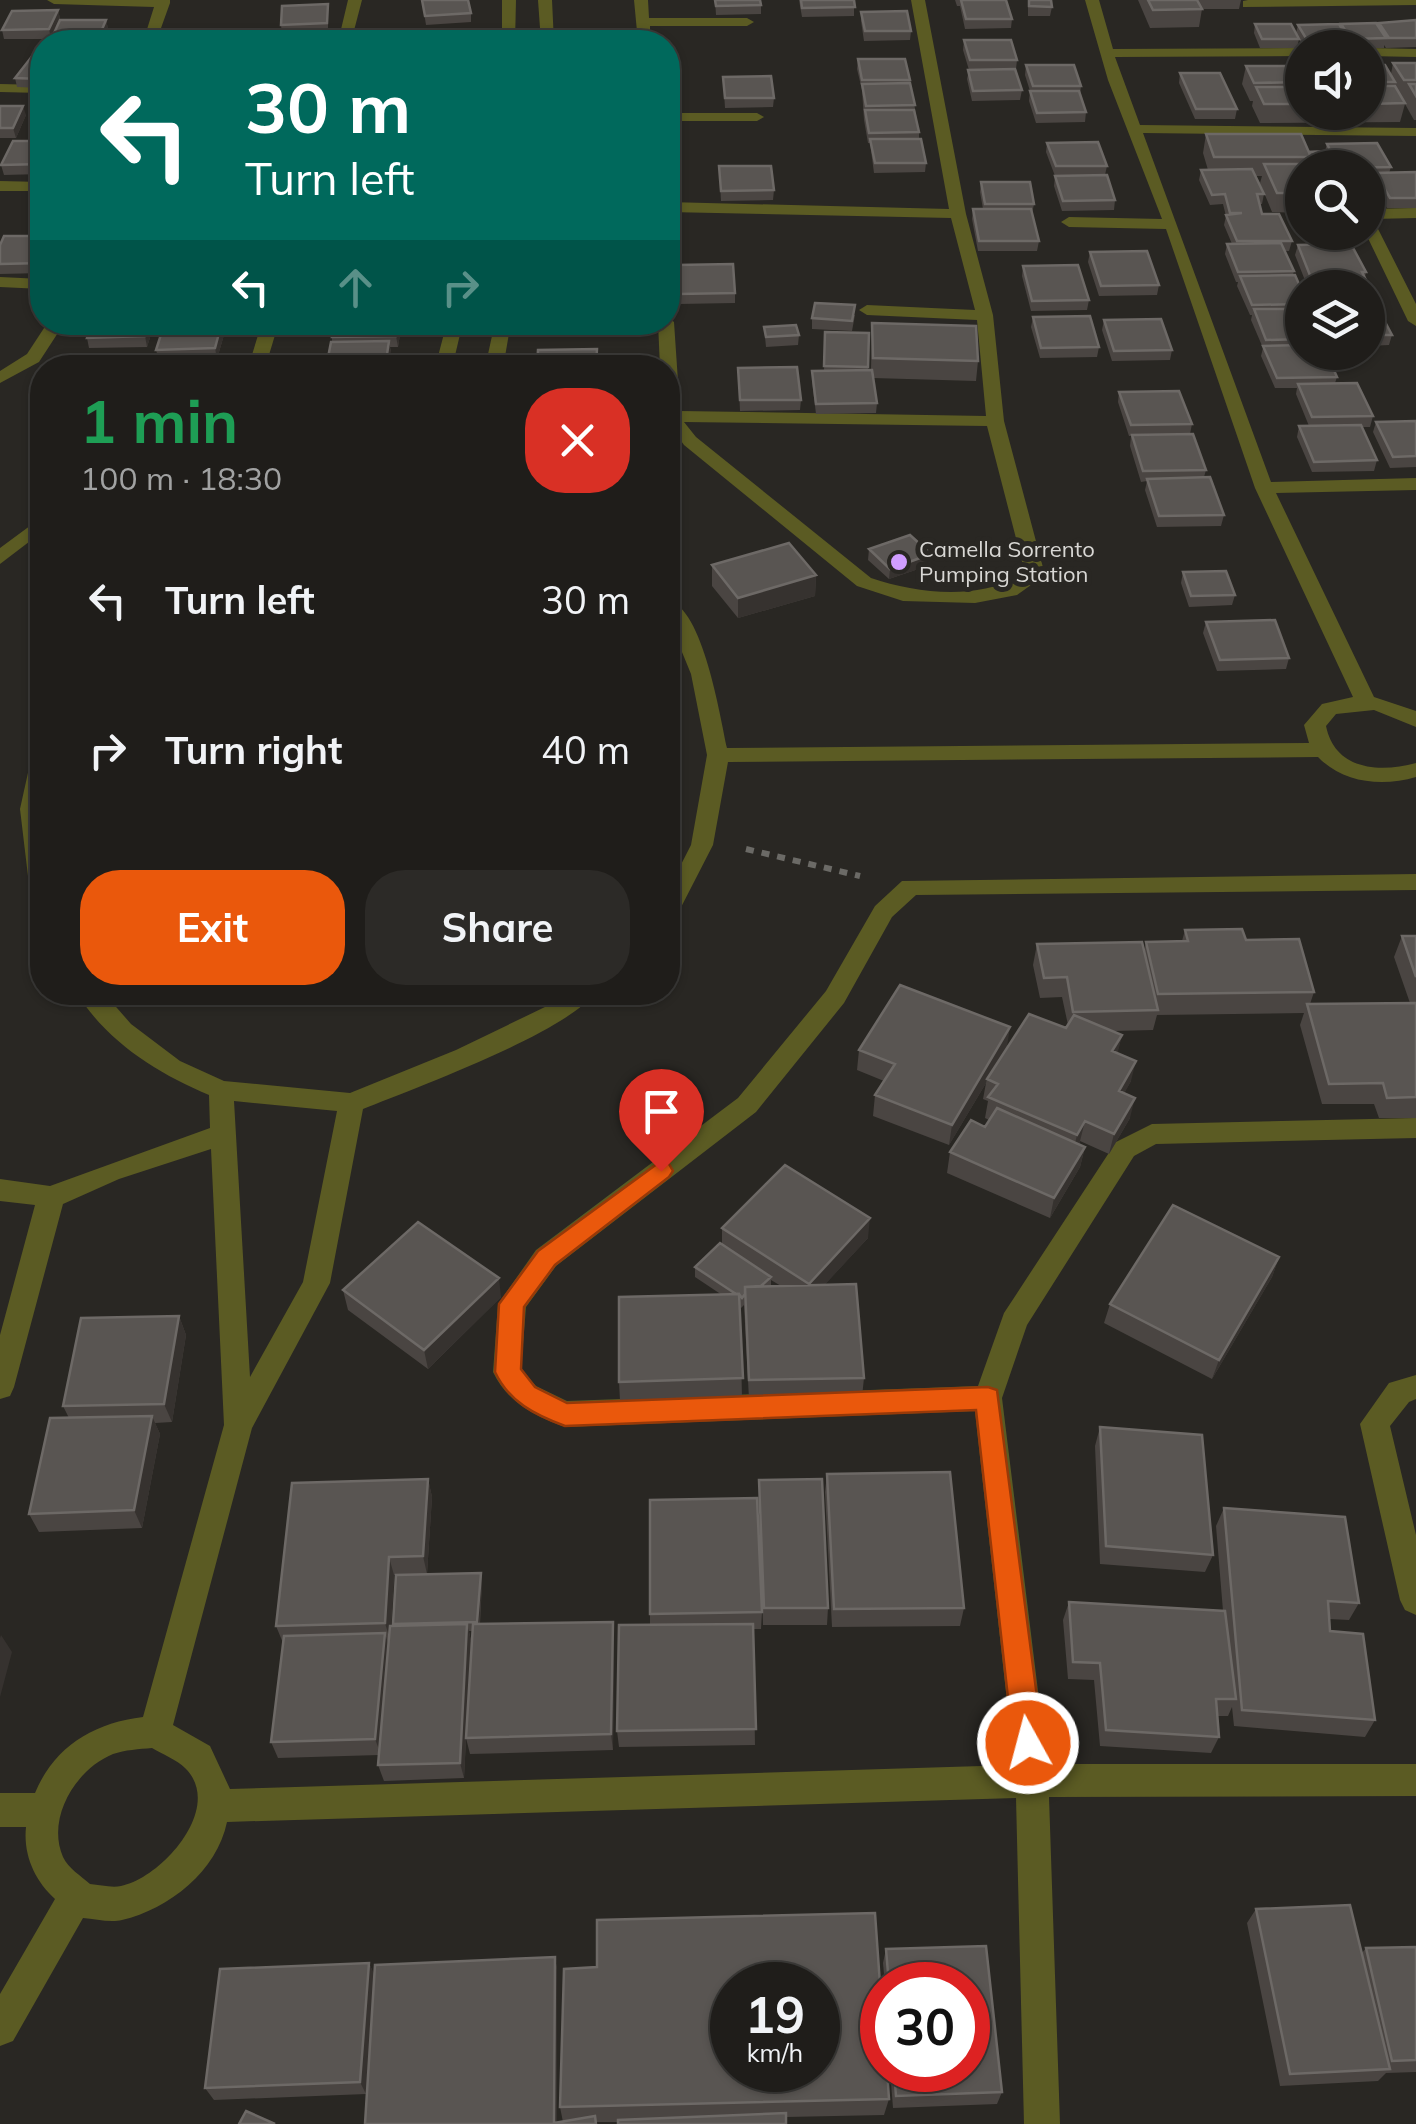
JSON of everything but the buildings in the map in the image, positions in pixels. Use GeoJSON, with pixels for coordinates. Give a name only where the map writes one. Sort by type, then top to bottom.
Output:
{"type":"FeatureCollection","features":[{"type":"Feature","properties":{"kind":"street"},"geometry":{"type":"LineString","coordinates":[[54,0],[163,2],[153,30]]}},
{"type":"Feature","properties":{"kind":"street"},"geometry":{"type":"LineString","coordinates":[[347,30],[355,0]]}},
{"type":"Feature","properties":{"kind":"street"},"geometry":{"type":"LineString","coordinates":[[508,0],[509,30]]}},
{"type":"Feature","properties":{"kind":"street"},"geometry":{"type":"LineString","coordinates":[[545,0],[547,30]]}},
{"type":"Feature","properties":{"kind":"street"},"geometry":{"type":"LineString","coordinates":[[641,0],[643,30]]}},
{"type":"Feature","properties":{"kind":"street"},"geometry":{"type":"LineString","coordinates":[[680,427],[690,441],[864,582],[903,596],[975,597],[1010,590],[1035,575],[995,422],[985,315],[958,214],[918,0]]}},
{"type":"Feature","properties":{"kind":"street"},"geometry":{"type":"LineString","coordinates":[[1092,0],[1134,129],[1172,224],[1264,488],[1366,702]]}},
{"type":"Feature","properties":{"kind":"street"},"geometry":{"type":"LineString","coordinates":[[1247,2],[1416,0]]}},
{"type":"Feature","properties":{"kind":"street"},"geometry":{"type":"LineString","coordinates":[[1247,2],[1260,22]]}},
{"type":"Feature","properties":{"kind":"street"},"geometry":{"type":"LineString","coordinates":[[642,22],[748,22]]}},
{"type":"Feature","properties":{"kind":"street"},"geometry":{"type":"LineString","coordinates":[[1108,53],[1285,52]]}},
{"type":"Feature","properties":{"kind":"street"},"geometry":{"type":"LineString","coordinates":[[1385,52],[1416,52]]}},
{"type":"Feature","properties":{"kind":"street"},"geometry":{"type":"LineString","coordinates":[[0,88],[30,89]]}},
{"type":"Feature","properties":{"kind":"street"},"geometry":{"type":"LineString","coordinates":[[680,118],[757,117]]}},
{"type":"Feature","properties":{"kind":"street"},"geometry":{"type":"LineString","coordinates":[[1134,129],[1416,132]]}},
{"type":"Feature","properties":{"kind":"street"},"geometry":{"type":"LineString","coordinates":[[0,186],[30,187]]}},
{"type":"Feature","properties":{"kind":"street"},"geometry":{"type":"LineString","coordinates":[[680,208],[958,214]]}},
{"type":"Feature","properties":{"kind":"street"},"geometry":{"type":"LineString","coordinates":[[1385,213],[1416,212]]}},
{"type":"Feature","properties":{"kind":"street"},"geometry":{"type":"LineString","coordinates":[[1069,222],[1172,224]]}},
{"type":"Feature","properties":{"kind":"street"},"geometry":{"type":"LineString","coordinates":[[1385,250],[1409,291],[1416,321]]}},
{"type":"Feature","properties":{"kind":"street"},"geometry":{"type":"LineString","coordinates":[[0,282],[30,283]]}},
{"type":"Feature","properties":{"kind":"street"},"geometry":{"type":"LineString","coordinates":[[866,310],[985,315]]}},
{"type":"Feature","properties":{"kind":"street"},"geometry":{"type":"LineString","coordinates":[[0,378],[30,360]]}},
{"type":"Feature","properties":{"kind":"street"},"geometry":{"type":"LineString","coordinates":[[680,416],[995,422]]}},
{"type":"Feature","properties":{"kind":"street"},"geometry":{"type":"LineString","coordinates":[[1264,488],[1416,484]]}},
{"type":"Feature","properties":{"kind":"street"},"geometry":{"type":"LineString","coordinates":[[0,558],[30,534]]}},
{"type":"Feature","properties":{"kind":"street"},"geometry":{"type":"LineString","coordinates":[[680,620],[701,674],[718,755],[702,845],[680,888]]}},
{"type":"Feature","properties":{"kind":"street"},"geometry":{"type":"LineString","coordinates":[[1322,750],[1316,725],[1322,714],[1345,704],[1386,705],[1416,720]]}},
{"type":"Feature","properties":{"kind":"street"},"geometry":{"type":"LineString","coordinates":[[718,755],[1322,750],[1360,773],[1381,776],[1416,770]]}},
{"type":"Feature","properties":{"kind":"street"},"geometry":{"type":"LineString","coordinates":[[988,1398],[565,1414],[526,1395],[508,1372],[512,1304],[546,1258],[746,1106],[835,996],[884,912],[910,888],[1416,882]]}},
{"type":"Feature","properties":{"kind":"street"},"geometry":{"type":"LineString","coordinates":[[100,1005],[122,1030],[171,1068],[221,1090],[352,1103],[465,1057],[565,1005]]}},
{"type":"Feature","properties":{"kind":"street"},"geometry":{"type":"LineString","coordinates":[[221,1090],[238,1426]]}},
{"type":"Feature","properties":{"kind":"street"},"geometry":{"type":"LineString","coordinates":[[155,1732],[238,1426],[316,1283],[352,1103]]}},
{"type":"Feature","properties":{"kind":"street"},"geometry":{"type":"LineString","coordinates":[[1042,2124],[1032,1781],[988,1398],[1014,1321],[1124,1149],[1152,1134],[1416,1128]]}},
{"type":"Feature","properties":{"kind":"street"},"geometry":{"type":"LineString","coordinates":[[0,1190],[51,1197],[110,1172],[224,1134]]}},
{"type":"Feature","properties":{"kind":"street"},"geometry":{"type":"LineString","coordinates":[[0,1387],[51,1197]]}},
{"type":"Feature","properties":{"kind":"street"},"geometry":{"type":"LineString","coordinates":[[1416,1387],[1399,1392],[1376,1424],[1416,1600]]}},
{"type":"Feature","properties":{"kind":"street"},"geometry":{"type":"LineString","coordinates":[[155,1732],[180,1740],[200,1757],[211,1779],[214,1806],[208,1836],[190,1864],[166,1887],[136,1900],[105,1904],[76,1897],[57,1882],[45,1862],[40,1837],[44,1810],[56,1784],[76,1760],[100,1743],[128,1734],[155,1732]]}},
{"type":"Feature","properties":{"kind":"street"},"geometry":{"type":"LineString","coordinates":[[214,1806],[1032,1781],[1416,1780]]}},
{"type":"Feature","properties":{"kind":"street"},"geometry":{"type":"LineString","coordinates":[[0,1810],[44,1810]]}},
{"type":"Feature","properties":{"kind":"street"},"geometry":{"type":"LineString","coordinates":[[0,2028],[76,1897]]}},
{"type":"Feature","properties":{"kind":"path"},"geometry":{"type":"LineString","coordinates":[[702,845],[738,847],[910,888]]}},
{"type":"Feature","properties":{"kind":"place","name":"Camella Sorrento Pumping Station"},"geometry":{"type":"Point","coordinates":[899,562]}},
{"type":"Feature","properties":{"kind":"route"},"geometry":{"type":"LineString","coordinates":[[661,1171],[546,1258],[512,1304],[508,1372],[526,1395],[565,1414],[988,1398],[1028,1743]]}}]}
